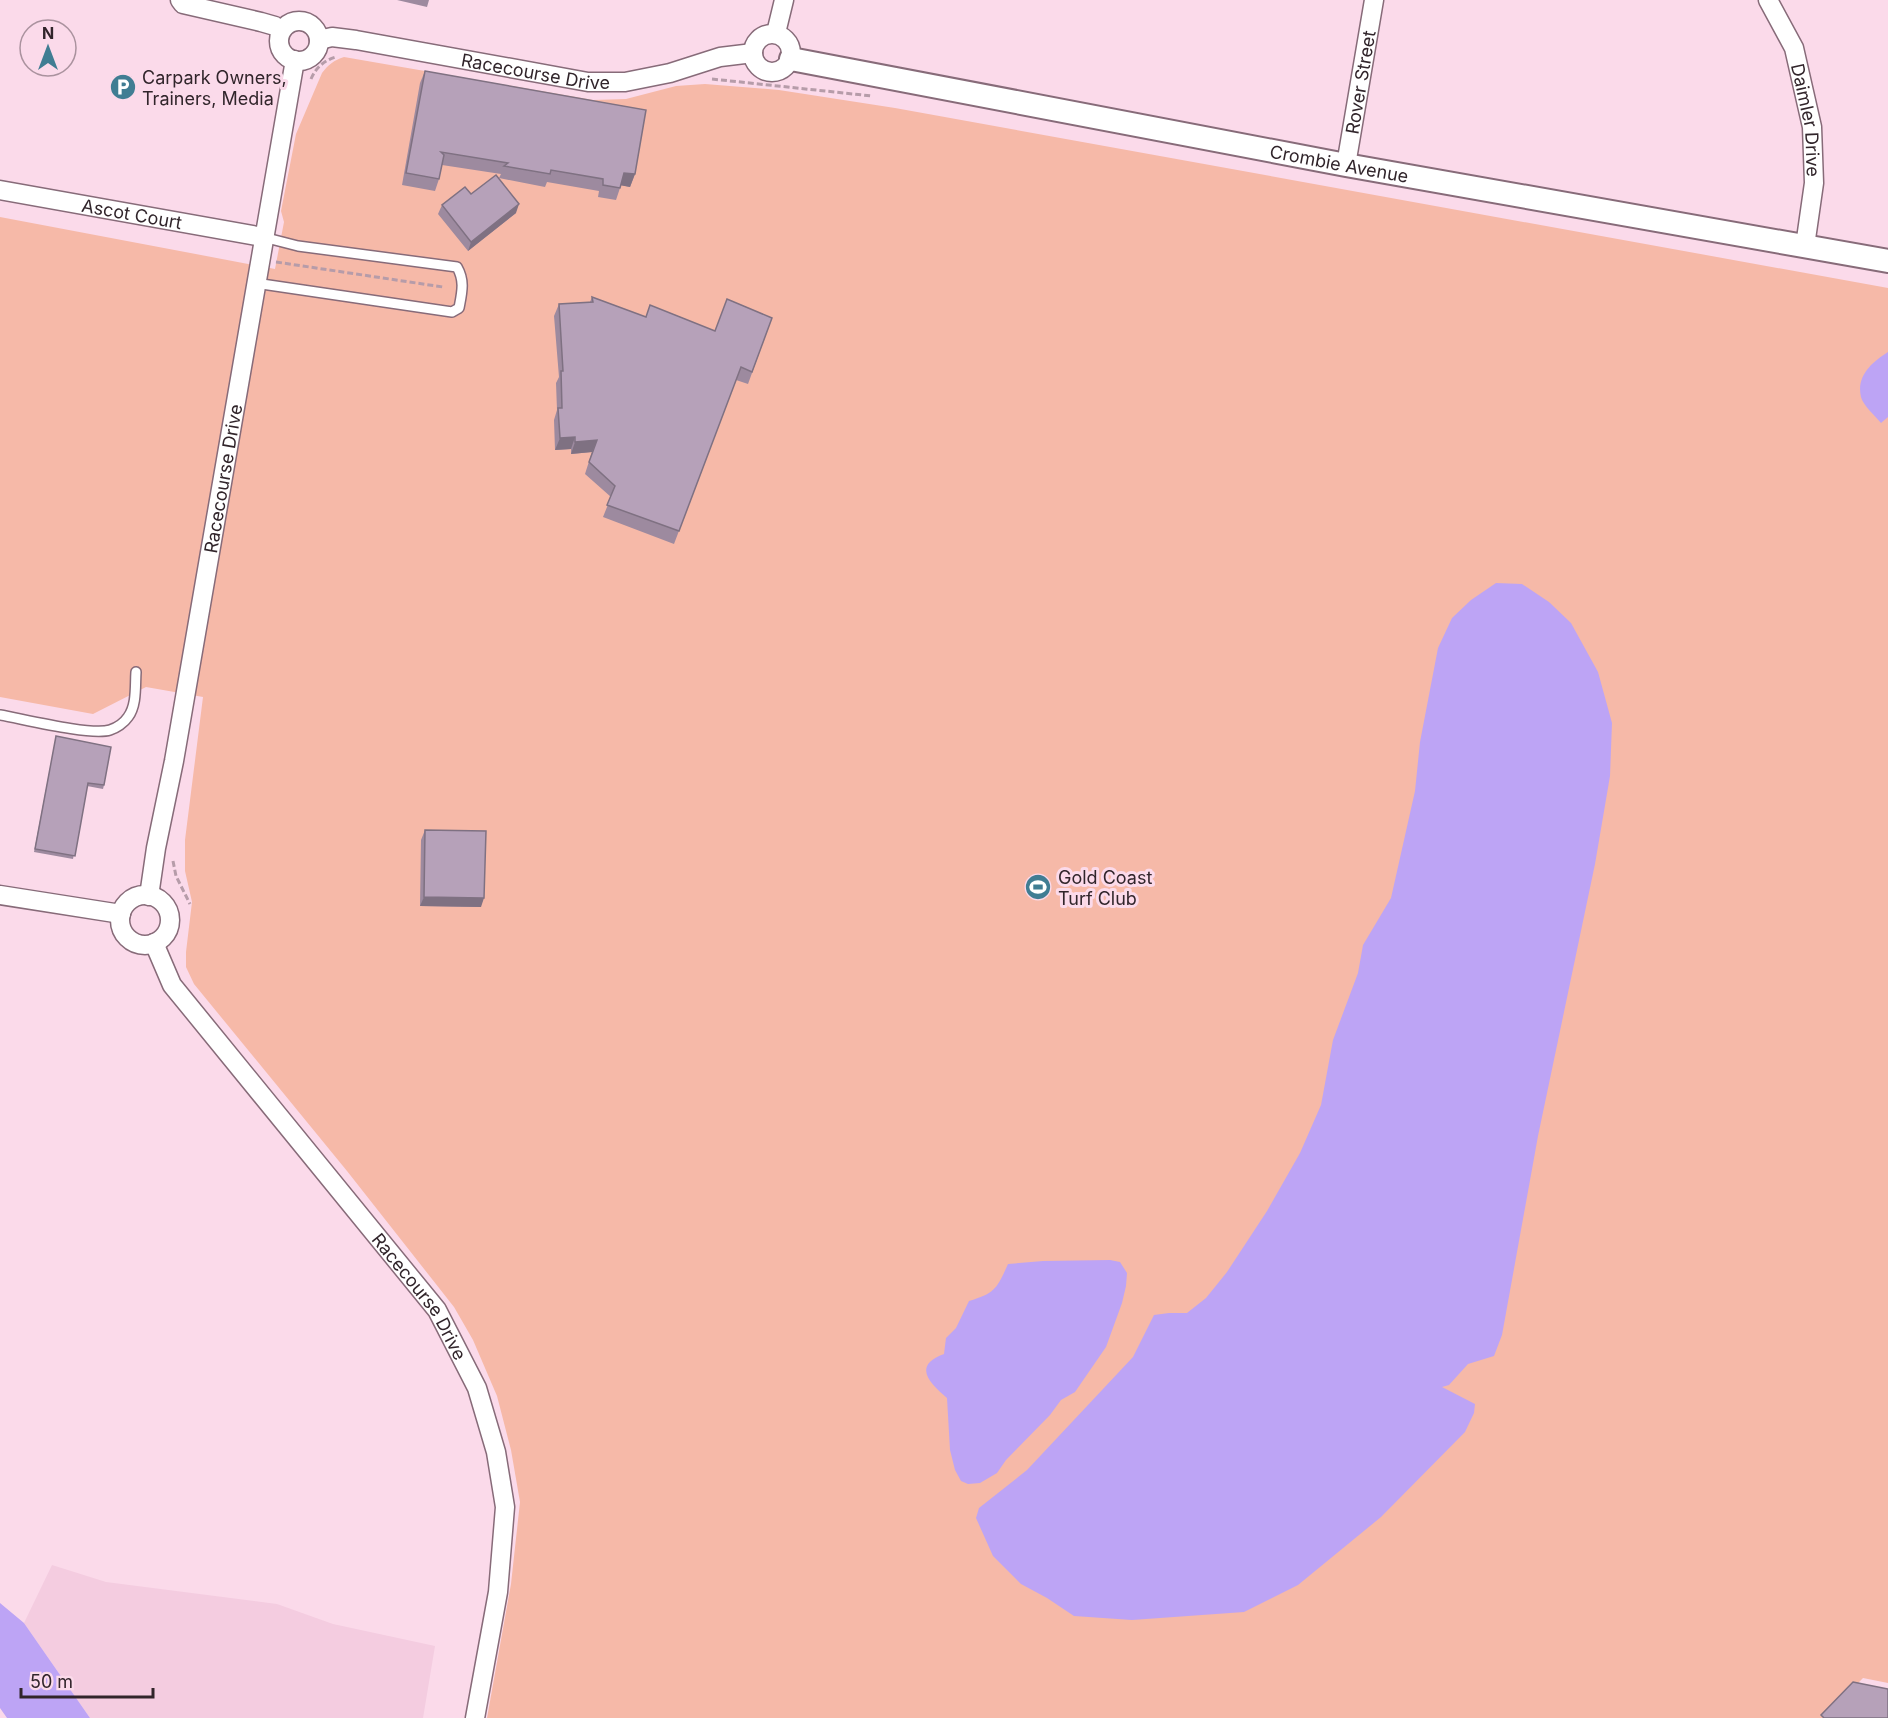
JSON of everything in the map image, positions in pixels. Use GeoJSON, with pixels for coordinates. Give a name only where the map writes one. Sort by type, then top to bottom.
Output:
{"type":"FeatureCollection","features":[{"type":"Feature","properties":{"kind":"street"},"geometry":{"type":"LineString","coordinates":[[180,0],[183,4],[194,8],[268,24],[282,30]]}},
{"type":"Feature","properties":{"kind":"street"},"geometry":{"type":"LineString","coordinates":[[776,33],[784,0]]}},
{"type":"Feature","properties":{"kind":"street","name":"Rover Street"},"geometry":{"type":"LineString","coordinates":[[1346,165],[1374,0]]}},
{"type":"Feature","properties":{"kind":"street","name":"Daimler Drive"},"geometry":{"type":"LineString","coordinates":[[1768,0],[1794,48],[1812,127],[1814,183],[1805,246]]}},
{"type":"Feature","properties":{"kind":"street"},"geometry":{"type":"LineString","coordinates":[[292,22],[305,22],[315,29],[319,40],[318,47],[310,57],[295,60],[281,50],[279,37],[282,30],[292,22]]}},
{"type":"Feature","properties":{"kind":"street"},"geometry":{"type":"LineString","coordinates":[[776,33],[788,40],[791,47],[791,59],[784,68],[773,72],[761,69],[753,53],[758,39],[764,35],[776,33]]}},
{"type":"Feature","properties":{"kind":"street","name":"Racecourse Drive"},"geometry":{"type":"LineString","coordinates":[[319,40],[332,37],[356,40],[588,82],[625,82],[670,73],[720,57],[753,53]]}},
{"type":"Feature","properties":{"kind":"street","name":"Crombie Avenue"},"geometry":{"type":"LineString","coordinates":[[791,59],[1346,165],[1888,261]]}},
{"type":"Feature","properties":{"kind":"street","name":"Racecourse Drive"},"geometry":{"type":"LineString","coordinates":[[149,896],[156,848],[176,752],[295,60]]}},
{"type":"Feature","properties":{"kind":"street","name":"Ascot Court"},"geometry":{"type":"LineString","coordinates":[[0,190],[263,237]]}},
{"type":"Feature","properties":{"kind":"street"},"geometry":{"type":"LineString","coordinates":[[0,895],[121,914]]}},
{"type":"Feature","properties":{"kind":"street"},"geometry":{"type":"LineString","coordinates":[[137,896],[149,896],[159,899],[166,905],[171,918],[167,933],[154,944],[146,945],[129,939],[121,926],[121,914],[129,901],[137,896]]}},
{"type":"Feature","properties":{"kind":"street","name":"Racecourse Drive"},"geometry":{"type":"LineString","coordinates":[[154,944],[172,985],[437,1310],[477,1389],[496,1452],[505,1507],[498,1592],[475,1718]]}},
{"type":"Feature","properties":{"kind":"lane"},"geometry":{"type":"LineString","coordinates":[[255,283],[452,312],[459,308],[462,291],[463,278],[457,267],[298,246],[263,237]]}},
{"type":"Feature","properties":{"kind":"lane"},"geometry":{"type":"LineString","coordinates":[[0,715],[86,731],[108,731],[120,726],[129,717],[134,703],[136,672]]}},
{"type":"Feature","properties":{"kind":"path"},"geometry":{"type":"LineString","coordinates":[[309,83],[314,72],[326,60],[344,54]]}},
{"type":"Feature","properties":{"kind":"path"},"geometry":{"type":"LineString","coordinates":[[710,78],[882,97]]}},
{"type":"Feature","properties":{"kind":"path"},"geometry":{"type":"LineString","coordinates":[[274,262],[443,287]]}},
{"type":"Feature","properties":{"kind":"shaded area","name":"Gold Coast Turf Club"},"geometry":{"type":"Polygon","coordinates":[[[344,57],[593,100],[626,99],[676,86],[705,84],[779,90],[895,108],[1888,288],[1888,1683],[1863,1678],[1824,1718],[487,1718],[511,1584],[520,1502],[511,1450],[497,1396],[473,1340],[454,1307],[347,1171],[194,984],[186,967],[192,902],[185,871],[185,840],[203,697],[146,687],[93,714],[0,697],[0,217],[275,269],[284,222],[281,211],[296,134],[322,73],[331,63],[344,57]]]}},
{"type":"Feature","properties":{"kind":"shaded area"},"geometry":{"type":"Polygon","coordinates":[[[1888,352],[1888,417],[1881,423],[1864,403],[1860,389],[1867,370],[1888,352]]]}},
{"type":"Feature","properties":{"kind":"shaded area"},"geometry":{"type":"Polygon","coordinates":[[[1496,583],[1522,584],[1549,602],[1571,623],[1598,672],[1612,723],[1610,776],[1595,864],[1538,1136],[1502,1335],[1494,1356],[1468,1364],[1449,1385],[1442,1387],[1475,1404],[1474,1413],[1465,1432],[1381,1517],[1298,1585],[1244,1612],[1132,1620],[1074,1616],[1021,1584],[993,1556],[976,1518],[979,1508],[1027,1470],[1133,1357],[1154,1315],[1187,1313],[1206,1298],[1227,1272],[1267,1211],[1300,1153],[1321,1105],[1333,1040],[1358,973],[1363,945],[1391,898],[1415,791],[1420,742],[1438,648],[1452,618],[1471,600],[1496,583]]]}},
{"type":"Feature","properties":{"kind":"shaded area"},"geometry":{"type":"Polygon","coordinates":[[[1110,1260],[1120,1262],[1127,1273],[1122,1303],[1106,1347],[1075,1392],[1061,1400],[1050,1415],[1006,1460],[997,1473],[980,1483],[968,1484],[961,1481],[955,1470],[950,1450],[947,1398],[930,1381],[926,1370],[928,1364],[944,1354],[946,1338],[956,1328],[969,1301],[994,1289],[1008,1264],[1110,1260]]]}},
{"type":"Feature","properties":{"kind":"shaded area"},"geometry":{"type":"Polygon","coordinates":[[[52,1565],[106,1582],[277,1604],[333,1624],[435,1646],[423,1718],[90,1718],[24,1623],[52,1565]]]}},
{"type":"Feature","properties":{"kind":"shaded area"},"geometry":{"type":"Polygon","coordinates":[[[0,1603],[24,1623],[90,1718],[7,1718],[0,1708],[0,1603]]]}},
{"type":"Feature","properties":{"kind":"building"},"geometry":{"type":"Polygon","coordinates":[[[425,71],[646,110],[635,174],[624,173],[620,188],[603,185],[603,179],[551,170],[550,174],[504,166],[508,163],[441,152],[444,155],[439,179],[406,173],[425,71]]]}},
{"type":"Feature","properties":{"kind":"building"},"geometry":{"type":"Polygon","coordinates":[[[496,175],[519,204],[471,242],[442,205],[465,187],[471,194],[496,175]]]}},
{"type":"Feature","properties":{"kind":"building"},"geometry":{"type":"Polygon","coordinates":[[[592,297],[646,317],[650,305],[715,331],[727,299],[772,318],[752,372],[741,367],[679,531],[607,505],[615,486],[589,462],[597,440],[575,442],[575,437],[560,438],[558,408],[562,408],[561,371],[563,371],[559,304],[593,302],[592,297]]]}},
{"type":"Feature","properties":{"kind":"building"},"geometry":{"type":"Polygon","coordinates":[[[56,736],[111,747],[104,785],[88,783],[75,856],[35,849],[56,736]]]}},
{"type":"Feature","properties":{"kind":"building"},"geometry":{"type":"Polygon","coordinates":[[[425,830],[486,831],[484,898],[424,897],[425,830]]]}},
{"type":"Feature","properties":{"kind":"building"},"geometry":{"type":"Polygon","coordinates":[[[1853,1682],[1888,1689],[1888,1718],[1824,1718],[1821,1715],[1853,1682]]]}},
{"type":"Feature","properties":{"kind":"place","name":"Carpark Owners, Trainers, Media"},"geometry":{"type":"Point","coordinates":[123,87]}},
{"type":"Feature","properties":{"kind":"place","name":"Gold Coast Turf Club"},"geometry":{"type":"Point","coordinates":[1038,887]}}]}
